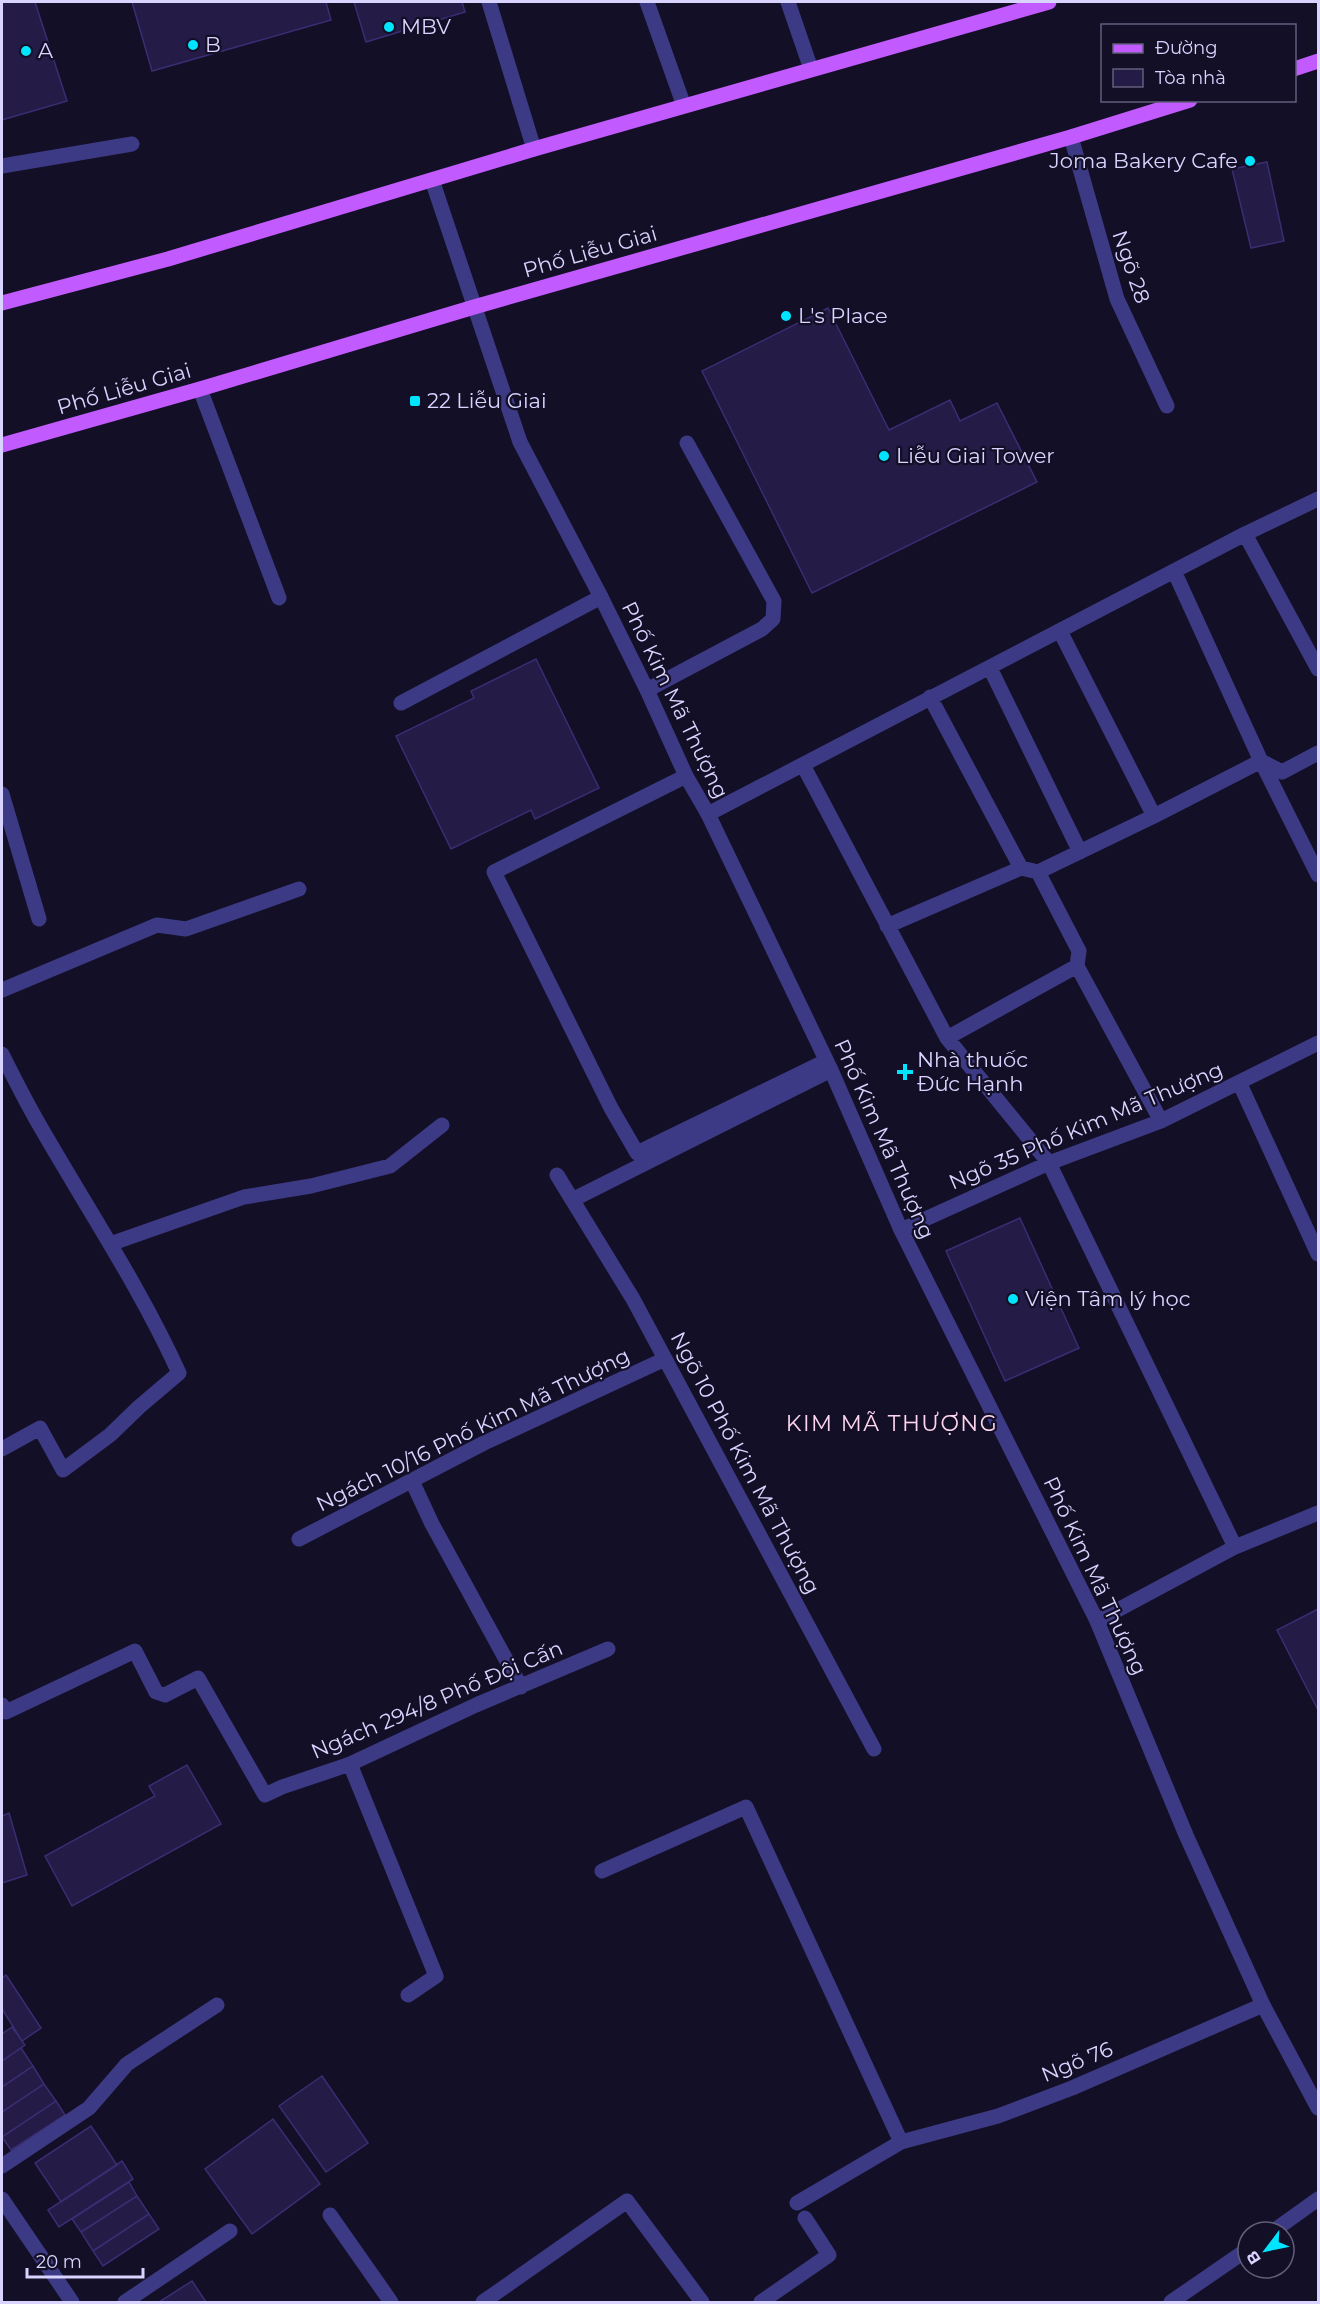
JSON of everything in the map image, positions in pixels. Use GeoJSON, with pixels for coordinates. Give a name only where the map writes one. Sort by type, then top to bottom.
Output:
{"type":"FeatureCollection","features":[{"type":"Feature","properties":{"kind":"main road"},"geometry":{"type":"LineString","coordinates":[[2,303],[168,259],[534,149],[1049,2]]}},
{"type":"Feature","properties":{"kind":"main road"},"geometry":{"type":"LineString","coordinates":[[1296,68],[1318,61]]}},
{"type":"Feature","properties":{"kind":"main road","name":"Phố Liễu Giai"},"geometry":{"type":"LineString","coordinates":[[2,445],[200,389],[474,307],[1071,137],[1184,102]]}},
{"type":"Feature","properties":{"kind":"street"},"geometry":{"type":"LineString","coordinates":[[489,2],[534,149]]}},
{"type":"Feature","properties":{"kind":"street"},"geometry":{"type":"LineString","coordinates":[[647,2],[684,106]]}},
{"type":"Feature","properties":{"kind":"street"},"geometry":{"type":"LineString","coordinates":[[788,2],[811,69]]}},
{"type":"Feature","properties":{"kind":"street","name":"Ngõ 28"},"geometry":{"type":"LineString","coordinates":[[1071,137],[1117,298],[1167,406]]}},
{"type":"Feature","properties":{"kind":"street"},"geometry":{"type":"LineString","coordinates":[[2,166],[132,144]]}},
{"type":"Feature","properties":{"kind":"street","name":"Phố Kim Mã Thượng"},"geometry":{"type":"LineString","coordinates":[[432,180],[520,442],[601,597],[686,776],[708,814],[828,1065],[901,1230],[1097,1621],[1186,1835],[1263,2005],[1318,2108]]}},
{"type":"Feature","properties":{"kind":"street"},"geometry":{"type":"LineString","coordinates":[[200,389],[279,598]]}},
{"type":"Feature","properties":{"kind":"street"},"geometry":{"type":"LineString","coordinates":[[647,690],[762,629],[774,619],[774,601],[687,442]]}},
{"type":"Feature","properties":{"kind":"street"},"geometry":{"type":"LineString","coordinates":[[708,814],[1245,534],[1318,499]]}},
{"type":"Feature","properties":{"kind":"street"},"geometry":{"type":"LineString","coordinates":[[1245,534],[1318,669]]}},
{"type":"Feature","properties":{"kind":"street"},"geometry":{"type":"LineString","coordinates":[[1174,572],[1261,761],[1318,875]]}},
{"type":"Feature","properties":{"kind":"street"},"geometry":{"type":"LineString","coordinates":[[401,704],[601,597]]}},
{"type":"Feature","properties":{"kind":"street"},"geometry":{"type":"LineString","coordinates":[[1060,631],[1154,816]]}},
{"type":"Feature","properties":{"kind":"street"},"geometry":{"type":"LineString","coordinates":[[990,668],[1080,852]]}},
{"type":"Feature","properties":{"kind":"street"},"geometry":{"type":"LineString","coordinates":[[930,697],[1021,868]]}},
{"type":"Feature","properties":{"kind":"street"},"geometry":{"type":"LineString","coordinates":[[1261,761],[1281,772],[1318,753]]}},
{"type":"Feature","properties":{"kind":"street"},"geometry":{"type":"LineString","coordinates":[[887,927],[1021,868],[1038,872],[1261,761]]}},
{"type":"Feature","properties":{"kind":"street"},"geometry":{"type":"LineString","coordinates":[[803,765],[947,1038],[1049,1163],[1235,1547]]}},
{"type":"Feature","properties":{"kind":"street"},"geometry":{"type":"LineString","coordinates":[[686,776],[494,872],[611,1108],[637,1153],[828,1065]]}},
{"type":"Feature","properties":{"kind":"street"},"geometry":{"type":"LineString","coordinates":[[2,794],[39,919]]}},
{"type":"Feature","properties":{"kind":"street"},"geometry":{"type":"LineString","coordinates":[[1038,872],[1079,951],[1077,966],[1161,1121]]}},
{"type":"Feature","properties":{"kind":"street"},"geometry":{"type":"LineString","coordinates":[[2,990],[157,925],[186,929],[299,889]]}},
{"type":"Feature","properties":{"kind":"street"},"geometry":{"type":"LineString","coordinates":[[947,1038],[1077,966]]}},
{"type":"Feature","properties":{"kind":"street","name":"Ngõ 35 Phố Kim Mã Thượng"},"geometry":{"type":"LineString","coordinates":[[901,1230],[1049,1163],[1161,1121],[1318,1043]]}},
{"type":"Feature","properties":{"kind":"street"},"geometry":{"type":"LineString","coordinates":[[2,1054],[41,1128],[160,1332],[178,1373],[110,1436],[63,1470],[40,1428],[2,1449]]}},
{"type":"Feature","properties":{"kind":"street"},"geometry":{"type":"LineString","coordinates":[[572,1200],[828,1065]]}},
{"type":"Feature","properties":{"kind":"street"},"geometry":{"type":"LineString","coordinates":[[1239,1082],[1318,1254]]}},
{"type":"Feature","properties":{"kind":"street"},"geometry":{"type":"LineString","coordinates":[[110,1244],[244,1197],[311,1186],[390,1166],[442,1125]]}},
{"type":"Feature","properties":{"kind":"street","name":"Ngõ 10 Phố Kim Mã Thượng"},"geometry":{"type":"LineString","coordinates":[[557,1175],[633,1299],[874,1749]]}},
{"type":"Feature","properties":{"kind":"street","name":"Ngách 10/16 Phố Kim Mã Thượng"},"geometry":{"type":"LineString","coordinates":[[299,1539],[484,1443],[665,1359]]}},
{"type":"Feature","properties":{"kind":"street"},"geometry":{"type":"LineString","coordinates":[[412,1481],[432,1524],[521,1687]]}},
{"type":"Feature","properties":{"kind":"street"},"geometry":{"type":"LineString","coordinates":[[1097,1621],[1235,1547],[1318,1513]]}},
{"type":"Feature","properties":{"kind":"street","name":"Ngách 294/8 Phố Đội Cấn"},"geometry":{"type":"LineString","coordinates":[[2,1705],[6,1712],[135,1651],[156,1692],[165,1695],[198,1678],[265,1795],[350,1764],[477,1705],[608,1649]]}},
{"type":"Feature","properties":{"kind":"street"},"geometry":{"type":"LineString","coordinates":[[350,1764],[436,1976],[408,1995]]}},
{"type":"Feature","properties":{"kind":"street"},"geometry":{"type":"LineString","coordinates":[[602,1871],[746,1807],[901,2142]]}},
{"type":"Feature","properties":{"kind":"street"},"geometry":{"type":"LineString","coordinates":[[2,2166],[89,2108],[128,2064],[217,2005]]}},
{"type":"Feature","properties":{"kind":"street","name":"Ngõ 76"},"geometry":{"type":"LineString","coordinates":[[797,2203],[901,2142],[998,2116],[1072,2088],[1263,2005]]}},
{"type":"Feature","properties":{"kind":"street"},"geometry":{"type":"LineString","coordinates":[[2,2199],[72,2302]]}},
{"type":"Feature","properties":{"kind":"street"},"geometry":{"type":"LineString","coordinates":[[1289,2220],[1318,2199]]}},
{"type":"Feature","properties":{"kind":"street"},"geometry":{"type":"LineString","coordinates":[[483,2302],[627,2201],[702,2302]]}},
{"type":"Feature","properties":{"kind":"street"},"geometry":{"type":"LineString","coordinates":[[330,2215],[391,2302]]}},
{"type":"Feature","properties":{"kind":"street"},"geometry":{"type":"LineString","coordinates":[[760,2302],[829,2255],[805,2218]]}},
{"type":"Feature","properties":{"kind":"street"},"geometry":{"type":"LineString","coordinates":[[125,2302],[230,2231]]}},
{"type":"Feature","properties":{"kind":"street"},"geometry":{"type":"LineString","coordinates":[[1171,2302],[1236,2257]]}},
{"type":"Feature","properties":{"kind":"building","name":"A"},"geometry":{"type":"Polygon","coordinates":[[[2,2],[35,2],[67,101],[2,120],[2,2]]]}},
{"type":"Feature","properties":{"kind":"building","name":"B"},"geometry":{"type":"Polygon","coordinates":[[[132,2],[326,2],[331,20],[152,71],[132,2]]]}},
{"type":"Feature","properties":{"kind":"building","name":"MBV"},"geometry":{"type":"Polygon","coordinates":[[[354,2],[462,2],[465,12],[366,42],[354,2]]]}},
{"type":"Feature","properties":{"kind":"building"},"geometry":{"type":"Polygon","coordinates":[[[1267,162],[1284,241],[1251,248],[1232,169],[1267,162]]]}},
{"type":"Feature","properties":{"kind":"building","name":"Liễu Giai Tower"},"geometry":{"type":"Polygon","coordinates":[[[828,308],[889,430],[950,400],[960,421],[997,403],[1037,482],[812,593],[702,371],[828,308]]]}},
{"type":"Feature","properties":{"kind":"building"},"geometry":{"type":"Polygon","coordinates":[[[536,659],[599,788],[535,819],[531,810],[451,849],[396,736],[474,698],[471,691],[536,659]]]}},
{"type":"Feature","properties":{"kind":"building","name":"Viện Tâm lý học"},"geometry":{"type":"Polygon","coordinates":[[[1020,1218],[1079,1348],[1005,1381],[946,1251],[1020,1218]]]}},
{"type":"Feature","properties":{"kind":"building"},"geometry":{"type":"Polygon","coordinates":[[[1318,1609],[1318,1710],[1277,1630],[1318,1609]]]}},
{"type":"Feature","properties":{"kind":"building"},"geometry":{"type":"Polygon","coordinates":[[[187,1765],[221,1824],[72,1906],[45,1856],[155,1796],[149,1786],[187,1765]]]}},
{"type":"Feature","properties":{"kind":"building"},"geometry":{"type":"Polygon","coordinates":[[[9,1813],[27,1875],[2,1883],[2,1816],[9,1813]]]}},
{"type":"Feature","properties":{"kind":"building"},"geometry":{"type":"Polygon","coordinates":[[[6,1975],[41,2028],[22,2041],[2,2009],[2,1978],[6,1975]]]}},
{"type":"Feature","properties":{"kind":"building"},"geometry":{"type":"Polygon","coordinates":[[[12,2027],[25,2045],[2,2061],[2,2034],[12,2027]]]}},
{"type":"Feature","properties":{"kind":"building"},"geometry":{"type":"Polygon","coordinates":[[[21,2048],[33,2066],[2,2087],[2,2061],[21,2048]]]}},
{"type":"Feature","properties":{"kind":"building"},"geometry":{"type":"Polygon","coordinates":[[[33,2066],[44,2084],[2,2112],[2,2087],[33,2066]]]}},
{"type":"Feature","properties":{"kind":"building"},"geometry":{"type":"Polygon","coordinates":[[[322,2076],[368,2143],[326,2172],[279,2106],[322,2076]]]}},
{"type":"Feature","properties":{"kind":"building"},"geometry":{"type":"Polygon","coordinates":[[[44,2084],[56,2101],[2,2137],[2,2112],[44,2084]]]}},
{"type":"Feature","properties":{"kind":"building"},"geometry":{"type":"Polygon","coordinates":[[[56,2101],[65,2115],[11,2150],[2,2137],[56,2101]]]}},
{"type":"Feature","properties":{"kind":"building"},"geometry":{"type":"Polygon","coordinates":[[[273,2119],[320,2184],[252,2234],[205,2169],[273,2119]]]}},
{"type":"Feature","properties":{"kind":"building"},"geometry":{"type":"Polygon","coordinates":[[[91,2126],[117,2165],[61,2202],[35,2163],[91,2126]]]}},
{"type":"Feature","properties":{"kind":"building"},"geometry":{"type":"Polygon","coordinates":[[[122,2161],[133,2179],[59,2227],[48,2210],[122,2161]]]}},
{"type":"Feature","properties":{"kind":"building"},"geometry":{"type":"Polygon","coordinates":[[[129,2182],[137,2196],[81,2232],[72,2219],[129,2182]]]}},
{"type":"Feature","properties":{"kind":"building"},"geometry":{"type":"Polygon","coordinates":[[[137,2196],[149,2214],[93,2251],[81,2232],[137,2196]]]}},
{"type":"Feature","properties":{"kind":"building"},"geometry":{"type":"Polygon","coordinates":[[[149,2214],[159,2229],[103,2266],[93,2251],[149,2214]]]}},
{"type":"Feature","properties":{"kind":"building"},"geometry":{"type":"Polygon","coordinates":[[[192,2281],[206,2302],[159,2302],[192,2281]]]}},
{"type":"Feature","properties":{"kind":"place","name":"MBV"},"geometry":{"type":"Point","coordinates":[389,27]}},
{"type":"Feature","properties":{"kind":"place","name":"B"},"geometry":{"type":"Point","coordinates":[193,45]}},
{"type":"Feature","properties":{"kind":"place","name":"A"},"geometry":{"type":"Point","coordinates":[26,51]}},
{"type":"Feature","properties":{"kind":"place","name":"Joma Bakery Cafe"},"geometry":{"type":"Point","coordinates":[1250,161]}},
{"type":"Feature","properties":{"kind":"place","name":"L's Place"},"geometry":{"type":"Point","coordinates":[786,316]}},
{"type":"Feature","properties":{"kind":"place","name":"22 Liễu Giai"},"geometry":{"type":"Point","coordinates":[415,401]}},
{"type":"Feature","properties":{"kind":"place","name":"Liễu Giai Tower"},"geometry":{"type":"Point","coordinates":[884,456]}},
{"type":"Feature","properties":{"kind":"place","name":"Nhà thuốc Đức Hạnh"},"geometry":{"type":"Point","coordinates":[905,1072]}},
{"type":"Feature","properties":{"kind":"place","name":"Viện Tâm lý học"},"geometry":{"type":"Point","coordinates":[1013,1299]}},
{"type":"Feature","properties":{"kind":"district","name":"KIM MÃ THƯỢNG"},"geometry":{"type":"Point","coordinates":[892,1423]}}]}
